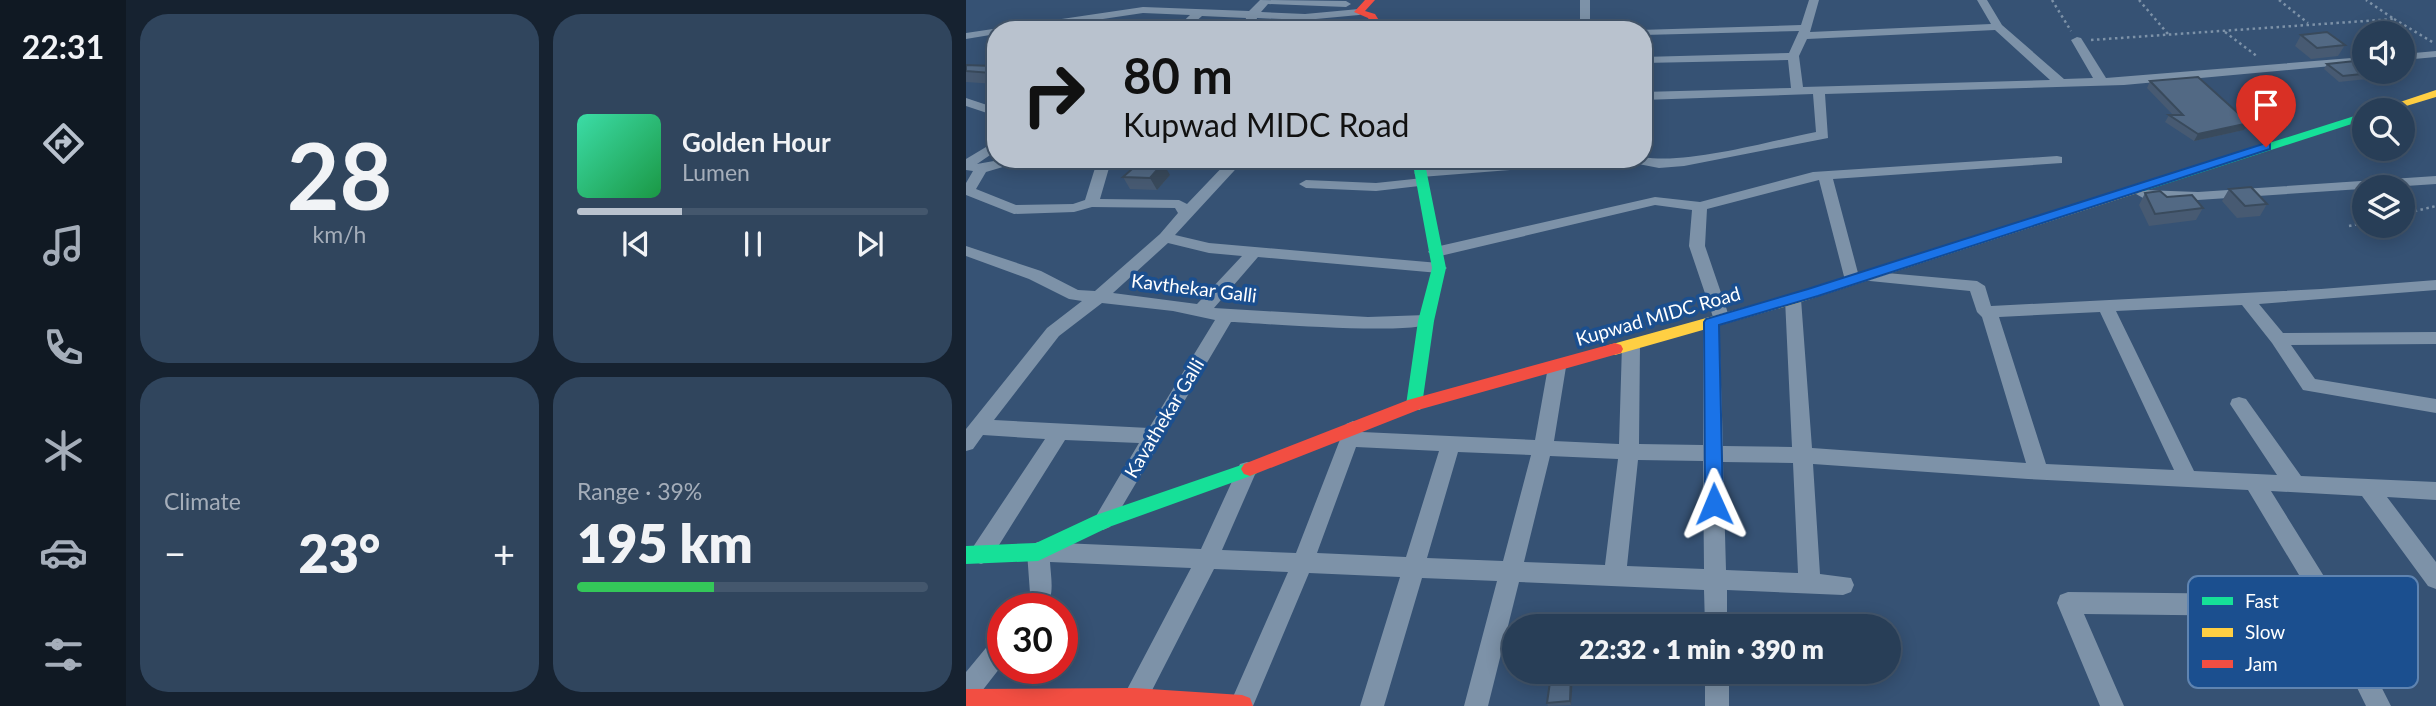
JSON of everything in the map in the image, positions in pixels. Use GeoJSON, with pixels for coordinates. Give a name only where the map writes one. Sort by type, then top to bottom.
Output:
{"type":"FeatureCollection","features":[{"type":"Feature","properties":{"kind":"main road"},"geometry":{"type":"LineString","coordinates":[[1366,4],[1375,21]]}},
{"type":"Feature","properties":{"kind":"main road"},"geometry":{"type":"LineString","coordinates":[[2415,100],[2436,93]]}},
{"type":"Feature","properties":{"kind":"main road","name":"Kupwad MIDC Road"},"geometry":{"type":"LineString","coordinates":[[974,554],[1038,552],[1103,521],[1351,434],[1414,405],[1793,299],[2352,120]]}},
{"type":"Feature","properties":{"kind":"main road"},"geometry":{"type":"LineString","coordinates":[[1414,405],[1438,260],[1421,172]]}},
{"type":"Feature","properties":{"kind":"main road"},"geometry":{"type":"LineString","coordinates":[[966,700],[1134,699],[1241,706]]}},
{"type":"Feature","properties":{"kind":"street"},"geometry":{"type":"LineString","coordinates":[[1123,12],[1132,0]]}},
{"type":"Feature","properties":{"kind":"street"},"geometry":{"type":"LineString","coordinates":[[1585,0],[1585,21]]}},
{"type":"Feature","properties":{"kind":"street"},"geometry":{"type":"LineString","coordinates":[[1798,92],[1793,56],[1814,0]]}},
{"type":"Feature","properties":{"kind":"street"},"geometry":{"type":"LineString","coordinates":[[1983,0],[1998,27],[2062,84]]}},
{"type":"Feature","properties":{"kind":"street"},"geometry":{"type":"LineString","coordinates":[[1250,21],[1252,15],[1265,1],[1366,4]]}},
{"type":"Feature","properties":{"kind":"street"},"geometry":{"type":"LineString","coordinates":[[1064,21],[1123,12],[1305,17],[1366,4]]}},
{"type":"Feature","properties":{"kind":"street"},"geometry":{"type":"LineString","coordinates":[[1190,21],[1199,13]]}},
{"type":"Feature","properties":{"kind":"street"},"geometry":{"type":"LineString","coordinates":[[1652,32],[1804,32],[1998,27]]}},
{"type":"Feature","properties":{"kind":"street"},"geometry":{"type":"LineString","coordinates":[[966,36],[987,32]]}},
{"type":"Feature","properties":{"kind":"street"},"geometry":{"type":"LineString","coordinates":[[2077,40],[2095,74],[2104,82]]}},
{"type":"Feature","properties":{"kind":"street"},"geometry":{"type":"LineString","coordinates":[[2415,56],[2436,54]]}},
{"type":"Feature","properties":{"kind":"street"},"geometry":{"type":"LineString","coordinates":[[1652,60],[1793,56]]}},
{"type":"Feature","properties":{"kind":"street"},"geometry":{"type":"LineString","coordinates":[[1652,96],[2104,82],[2352,61]]}},
{"type":"Feature","properties":{"kind":"street"},"geometry":{"type":"LineString","coordinates":[[966,69],[987,68]]}},
{"type":"Feature","properties":{"kind":"street"},"geometry":{"type":"LineString","coordinates":[[966,82],[987,70]]}},
{"type":"Feature","properties":{"kind":"street"},"geometry":{"type":"LineString","coordinates":[[1652,163],[1684,162],[1823,135],[1819,92]]}},
{"type":"Feature","properties":{"kind":"street"},"geometry":{"type":"LineString","coordinates":[[966,102],[987,109]]}},
{"type":"Feature","properties":{"kind":"street"},"geometry":{"type":"LineString","coordinates":[[987,153],[971,167],[967,192],[1014,210],[1074,208],[1091,202],[1178,204],[1186,213]]}},
{"type":"Feature","properties":{"kind":"street"},"geometry":{"type":"LineString","coordinates":[[1165,237],[1209,248],[1254,252],[1438,260],[1655,201],[1700,206],[1813,176],[2057,160]]}},
{"type":"Feature","properties":{"kind":"street"},"geometry":{"type":"LineString","coordinates":[[1091,202],[1102,168]]}},
{"type":"Feature","properties":{"kind":"street"},"geometry":{"type":"LineString","coordinates":[[966,443],[1053,332],[1099,297],[1165,237],[1229,168]]}},
{"type":"Feature","properties":{"kind":"street"},"geometry":{"type":"LineString","coordinates":[[1306,184],[1376,187],[1421,172],[1476,168]]}},
{"type":"Feature","properties":{"kind":"street"},"geometry":{"type":"LineString","coordinates":[[1825,176],[1858,278],[1977,286],[1985,312],[2246,299],[2436,285]]}},
{"type":"Feature","properties":{"kind":"street"},"geometry":{"type":"LineString","coordinates":[[2118,193],[2197,196],[2436,180]]}},
{"type":"Feature","properties":{"kind":"street"},"geometry":{"type":"LineString","coordinates":[[1700,206],[1697,246],[1717,321],[1713,453],[1716,614]]}},
{"type":"Feature","properties":{"kind":"street","name":"Kavthekar Galli"},"geometry":{"type":"LineString","coordinates":[[966,251],[1035,275],[1075,295],[1172,305],[1226,316],[1368,323],[1426,321]]}},
{"type":"Feature","properties":{"kind":"street"},"geometry":{"type":"LineString","coordinates":[[1201,311],[1254,252]]}},
{"type":"Feature","properties":{"kind":"street"},"geometry":{"type":"LineString","coordinates":[[1793,299],[1810,584]]}},
{"type":"Feature","properties":{"kind":"street"},"geometry":{"type":"LineString","coordinates":[[2246,299],[2278,339],[2309,385],[2436,406]]}},
{"type":"Feature","properties":{"kind":"street"},"geometry":{"type":"LineString","coordinates":[[2106,307],[2188,479]]}},
{"type":"Feature","properties":{"kind":"street"},"geometry":{"type":"LineString","coordinates":[[1989,312],[2038,471]]}},
{"type":"Feature","properties":{"kind":"street","name":"Kavathekar Galli"},"geometry":{"type":"LineString","coordinates":[[1103,521],[1226,316]]}},
{"type":"Feature","properties":{"kind":"street"},"geometry":{"type":"LineString","coordinates":[[2278,339],[2436,338]]}},
{"type":"Feature","properties":{"kind":"street"},"geometry":{"type":"LineString","coordinates":[[1615,576],[1629,452],[1631,345]]}},
{"type":"Feature","properties":{"kind":"street"},"geometry":{"type":"LineString","coordinates":[[1476,706],[1543,447],[1556,367]]}},
{"type":"Feature","properties":{"kind":"street"},"geometry":{"type":"LineString","coordinates":[[2239,404],[2295,484]]}},
{"type":"Feature","properties":{"kind":"street"},"geometry":{"type":"LineString","coordinates":[[979,427],[1152,436]]}},
{"type":"Feature","properties":{"kind":"street"},"geometry":{"type":"LineString","coordinates":[[974,554],[1060,432]]}},
{"type":"Feature","properties":{"kind":"street"},"geometry":{"type":"LineString","coordinates":[[1241,706],[1302,564],[1351,434],[1451,444],[1629,452],[1803,455],[2038,471],[2436,491]]}},
{"type":"Feature","properties":{"kind":"street"},"geometry":{"type":"LineString","coordinates":[[1372,706],[1451,444]]}},
{"type":"Feature","properties":{"kind":"street"},"geometry":{"type":"LineString","coordinates":[[1134,699],[1207,560],[1247,470]]}},
{"type":"Feature","properties":{"kind":"street"},"geometry":{"type":"LineString","coordinates":[[2254,482],[2312,576]]}},
{"type":"Feature","properties":{"kind":"street"},"geometry":{"type":"LineString","coordinates":[[2367,487],[2436,579]]}},
{"type":"Feature","properties":{"kind":"street"},"geometry":{"type":"LineString","coordinates":[[1041,593],[1038,552],[1843,585]]}},
{"type":"Feature","properties":{"kind":"street"},"geometry":{"type":"LineString","coordinates":[[2112,706],[2068,603],[2188,604]]}},
{"type":"Feature","properties":{"kind":"street"},"geometry":{"type":"LineString","coordinates":[[966,691],[987,665]]}},
{"type":"Feature","properties":{"kind":"street"},"geometry":{"type":"LineString","coordinates":[[1717,684],[1717,706]]}},
{"type":"Feature","properties":{"kind":"street"},"geometry":{"type":"LineString","coordinates":[[2370,688],[2379,706]]}},
{"type":"Feature","properties":{"kind":"path"},"geometry":{"type":"LineString","coordinates":[[2052,0],[2077,40],[2394,19]]}},
{"type":"Feature","properties":{"kind":"path"},"geometry":{"type":"LineString","coordinates":[[2139,0],[2168,34]]}},
{"type":"Feature","properties":{"kind":"path"},"geometry":{"type":"LineString","coordinates":[[2279,0],[2310,24]]}},
{"type":"Feature","properties":{"kind":"path"},"geometry":{"type":"LineString","coordinates":[[2365,0],[2436,44]]}},
{"type":"Feature","properties":{"kind":"path"},"geometry":{"type":"LineString","coordinates":[[2223,30],[2272,68]]}},
{"type":"Feature","properties":{"kind":"path"},"geometry":{"type":"LineString","coordinates":[[2415,211],[2436,206]]}},
{"type":"Feature","properties":{"kind":"path"},"geometry":{"type":"LineString","coordinates":[[2348,226],[2352,225]]}},
{"type":"Feature","properties":{"kind":"building"},"geometry":{"type":"Polygon","coordinates":[[[2327,32],[2345,45],[2317,48],[2301,35],[2327,32]]]}},
{"type":"Feature","properties":{"kind":"building"},"geometry":{"type":"Polygon","coordinates":[[[2352,61],[2352,75],[2343,76],[2327,64],[2352,61]]]}},
{"type":"Feature","properties":{"kind":"building"},"geometry":{"type":"Polygon","coordinates":[[[966,65],[987,66],[987,73],[966,71],[966,65]]]}},
{"type":"Feature","properties":{"kind":"building"},"geometry":{"type":"Polygon","coordinates":[[[2198,77],[2249,123],[2198,134],[2169,115],[2183,115],[2150,81],[2198,77]]]}},
{"type":"Feature","properties":{"kind":"building"},"geometry":{"type":"Polygon","coordinates":[[[1133,168],[1159,168],[1150,178],[1123,177],[1133,168]]]}},
{"type":"Feature","properties":{"kind":"building"},"geometry":{"type":"Polygon","coordinates":[[[2251,187],[2267,204],[2245,206],[2229,189],[2251,187]]]}},
{"type":"Feature","properties":{"kind":"building"},"geometry":{"type":"Polygon","coordinates":[[[2160,191],[2167,197],[2192,195],[2203,208],[2155,214],[2145,193],[2160,191]]]}},
{"type":"Feature","properties":{"kind":"building"},"geometry":{"type":"Polygon","coordinates":[[[1550,684],[1571,684],[1570,701],[1547,703],[1550,684]]]}},
{"type":"Feature","properties":{"kind":"traffic: fast"},"geometry":{"type":"LineString","coordinates":[[2140,188],[2352,120]]}},
{"type":"Feature","properties":{"kind":"traffic: fast"},"geometry":{"type":"LineString","coordinates":[[1414,405],[1426,321],[1439,268],[1420,168]]}},
{"type":"Feature","properties":{"kind":"traffic: fast"},"geometry":{"type":"LineString","coordinates":[[966,555],[1038,552],[1103,521],[1250,469]]}},
{"type":"Feature","properties":{"kind":"traffic: slow"},"geometry":{"type":"LineString","coordinates":[[2415,100],[2436,93]]}},
{"type":"Feature","properties":{"kind":"traffic: slow"},"geometry":{"type":"LineString","coordinates":[[1615,349],[1793,299],[2140,188]]}},
{"type":"Feature","properties":{"kind":"traffic: jam"},"geometry":{"type":"LineString","coordinates":[[1370,0],[1359,12],[1372,16],[1375,21]]}},
{"type":"Feature","properties":{"kind":"traffic: jam"},"geometry":{"type":"LineString","coordinates":[[1250,469],[1414,405],[1615,349]]}},
{"type":"Feature","properties":{"kind":"traffic: jam"},"geometry":{"type":"LineString","coordinates":[[966,700],[1134,699],[1242,706]]}},
{"type":"Feature","properties":{"kind":"route"},"geometry":{"type":"LineString","coordinates":[[1714,504],[1711,322],[1813,293],[2266,147]]}}]}
